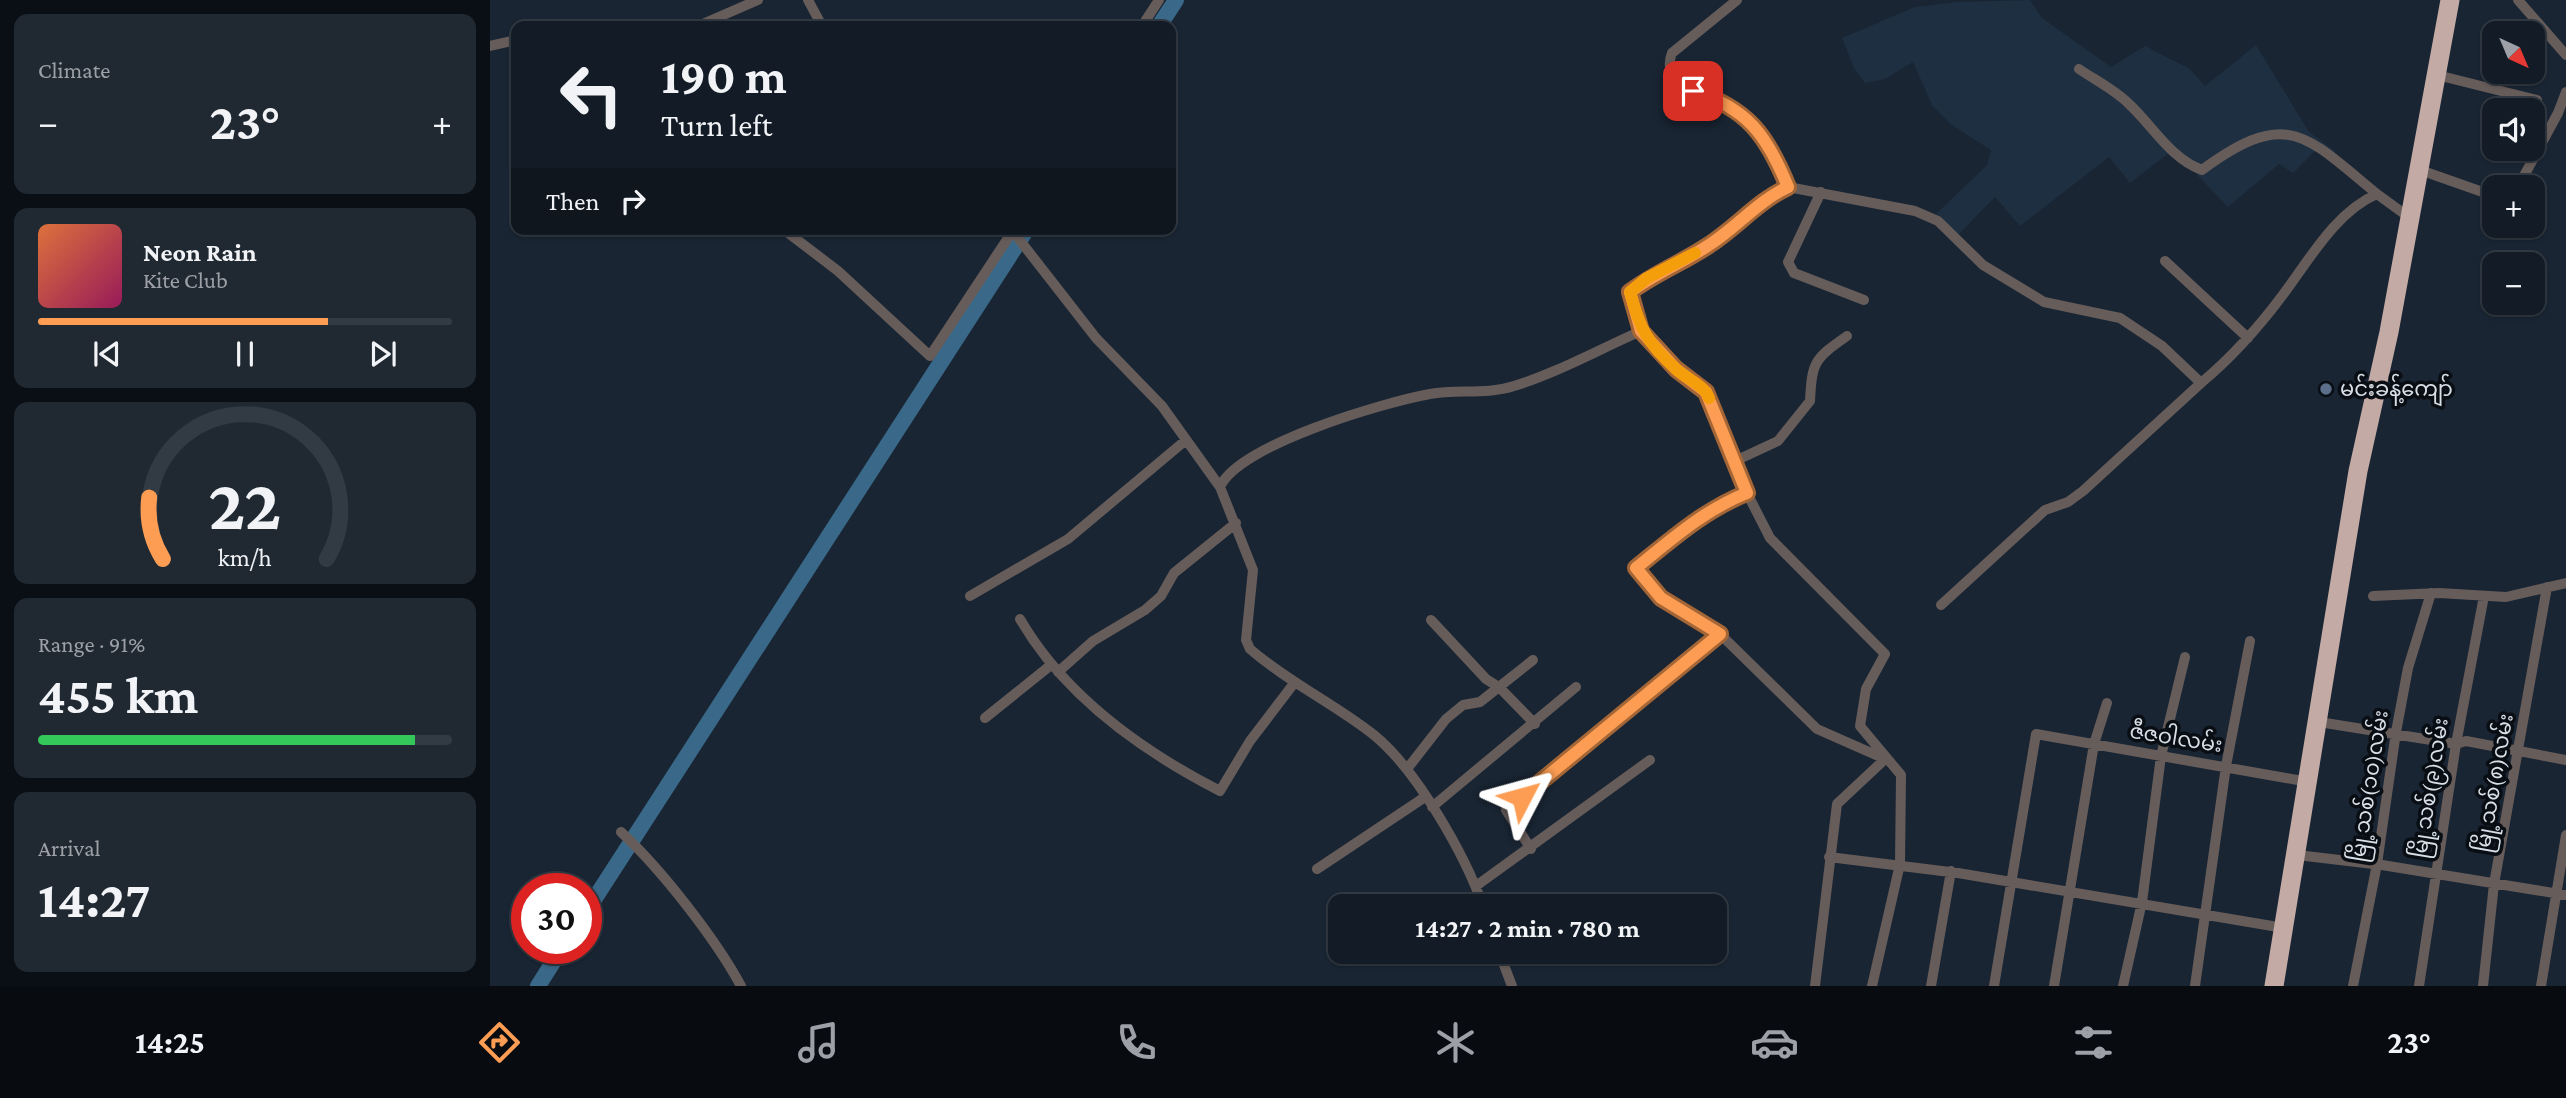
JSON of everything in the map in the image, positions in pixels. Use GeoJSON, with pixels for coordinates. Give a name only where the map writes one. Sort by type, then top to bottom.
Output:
{"type":"FeatureCollection","features":[{"type":"Feature","properties":{"kind":"highway"},"geometry":{"type":"LineString","coordinates":[[2274,986],[2358,471],[2420,170],[2450,0]]}},
{"type":"Feature","properties":{"kind":"street"},"geometry":{"type":"LineString","coordinates":[[710,21],[758,0]]}},
{"type":"Feature","properties":{"kind":"street"},"geometry":{"type":"LineString","coordinates":[[808,0],[819,21]]}},
{"type":"Feature","properties":{"kind":"street"},"geometry":{"type":"LineString","coordinates":[[1145,21],[1159,0]]}},
{"type":"Feature","properties":{"kind":"street"},"geometry":{"type":"LineString","coordinates":[[1737,0],[1672,53],[1668,62],[1671,75],[1676,86],[1722,100],[1748,119],[1765,138],[1788,187]]}},
{"type":"Feature","properties":{"kind":"street"},"geometry":{"type":"LineString","coordinates":[[2518,0],[2566,55]]}},
{"type":"Feature","properties":{"kind":"street"},"geometry":{"type":"LineString","coordinates":[[490,46],[511,41]]}},
{"type":"Feature","properties":{"kind":"street"},"geometry":{"type":"LineString","coordinates":[[2079,69],[2129,103],[2154,134],[2193,166],[2202,170],[2221,156],[2260,138],[2291,133],[2306,139],[2410,218]]}},
{"type":"Feature","properties":{"kind":"street"},"geometry":{"type":"LineString","coordinates":[[2437,75],[2529,98]]}},
{"type":"Feature","properties":{"kind":"street"},"geometry":{"type":"LineString","coordinates":[[2524,175],[2558,113],[2566,92]]}},
{"type":"Feature","properties":{"kind":"street"},"geometry":{"type":"LineString","coordinates":[[2420,170],[2482,192]]}},
{"type":"Feature","properties":{"kind":"street"},"geometry":{"type":"LineString","coordinates":[[1872,986],[1900,864],[1901,775],[1860,726],[1866,689],[1885,654],[1770,538],[1747,493],[1706,392],[1676,369],[1641,331],[1630,292],[1647,278],[1709,245],[1775,193],[1788,187],[1821,192],[1915,211],[1938,221],[1983,265],[2044,302],[2120,318],[2162,346],[2200,383]]}},
{"type":"Feature","properties":{"kind":"street"},"geometry":{"type":"LineString","coordinates":[[1821,192],[1788,262],[1789,268],[1794,274],[1864,300]]}},
{"type":"Feature","properties":{"kind":"street"},"geometry":{"type":"LineString","coordinates":[[1941,606],[2045,510],[2068,502],[2083,491],[2248,338],[2343,218],[2366,198],[2376,194]]}},
{"type":"Feature","properties":{"kind":"street"},"geometry":{"type":"LineString","coordinates":[[791,235],[838,271],[930,356],[1009,235]]}},
{"type":"Feature","properties":{"kind":"street"},"geometry":{"type":"LineString","coordinates":[[1016,235],[1044,275],[1096,338],[1162,407],[1220,487],[1253,570],[1246,640],[1256,654],[1376,737],[1407,769],[1471,871],[1479,894]]}},
{"type":"Feature","properties":{"kind":"street"},"geometry":{"type":"LineString","coordinates":[[2165,261],[2248,338]]}},
{"type":"Feature","properties":{"kind":"street"},"geometry":{"type":"LineString","coordinates":[[1220,487],[1224,476],[1240,464],[1279,444],[1367,409],[1432,394],[1490,393],[1518,385],[1641,331]]}},
{"type":"Feature","properties":{"kind":"street"},"geometry":{"type":"LineString","coordinates":[[1735,461],[1778,441],[1810,401],[1810,376],[1814,366],[1826,351],[1847,336]]}},
{"type":"Feature","properties":{"kind":"street"},"geometry":{"type":"LineString","coordinates":[[970,596],[1068,539],[1186,440]]}},
{"type":"Feature","properties":{"kind":"street"},"geometry":{"type":"LineString","coordinates":[[1747,493],[1720,503],[1636,568],[1661,598],[1720,634],[1817,729],[1885,759]]}},
{"type":"Feature","properties":{"kind":"street"},"geometry":{"type":"LineString","coordinates":[[985,718],[1093,641],[1145,611],[1161,596],[1174,573],[1236,523]]}},
{"type":"Feature","properties":{"kind":"street"},"geometry":{"type":"LineString","coordinates":[[2373,596],[2431,593],[2506,597],[2566,583]]}},
{"type":"Feature","properties":{"kind":"street","name":"မြို့သစ်(၈)လမ်း"},"geometry":{"type":"LineString","coordinates":[[2483,986],[2494,884],[2520,752],[2547,587]]}},
{"type":"Feature","properties":{"kind":"street","name":"မြို့သစ်(၁၀)လမ်း"},"geometry":{"type":"LineString","coordinates":[[2353,986],[2377,864],[2396,732],[2409,668],[2431,593]]}},
{"type":"Feature","properties":{"kind":"street","name":"မြို့သစ်(၉)လမ်း"},"geometry":{"type":"LineString","coordinates":[[2419,986],[2456,744],[2484,596]]}},
{"type":"Feature","properties":{"kind":"street"},"geometry":{"type":"LineString","coordinates":[[1020,618],[1055,668],[1121,730],[1186,774],[1220,791],[1251,741],[1295,682]]}},
{"type":"Feature","properties":{"kind":"street"},"geometry":{"type":"LineString","coordinates":[[1431,620],[1486,679],[1500,688],[1535,724]]}},
{"type":"Feature","properties":{"kind":"street"},"geometry":{"type":"LineString","coordinates":[[1531,849],[1506,810],[1720,634]]}},
{"type":"Feature","properties":{"kind":"street"},"geometry":{"type":"LineString","coordinates":[[2195,986],[2226,766],[2250,641]]}},
{"type":"Feature","properties":{"kind":"street"},"geometry":{"type":"LineString","coordinates":[[2123,986],[2142,902],[2161,756],[2185,657]]}},
{"type":"Feature","properties":{"kind":"street"},"geometry":{"type":"LineString","coordinates":[[1407,769],[1446,719],[1463,705],[1480,702],[1533,660]]}},
{"type":"Feature","properties":{"kind":"street"},"geometry":{"type":"LineString","coordinates":[[1432,807],[1535,724],[1576,687]]}},
{"type":"Feature","properties":{"kind":"street"},"geometry":{"type":"LineString","coordinates":[[2054,986],[2094,744],[2106,703]]}},
{"type":"Feature","properties":{"kind":"street"},"geometry":{"type":"LineString","coordinates":[[2319,722],[2396,732],[2456,744],[2466,741],[2566,760]]}},
{"type":"Feature","properties":{"kind":"street","name":"ဇီဇဝါလမ်း"},"geometry":{"type":"LineString","coordinates":[[2012,881],[2036,734],[2309,782]]}},
{"type":"Feature","properties":{"kind":"street"},"geometry":{"type":"LineString","coordinates":[[1815,986],[1837,804],[1885,759]]}},
{"type":"Feature","properties":{"kind":"street"},"geometry":{"type":"LineString","coordinates":[[1476,886],[1531,849],[1650,760]]}},
{"type":"Feature","properties":{"kind":"street"},"geometry":{"type":"LineString","coordinates":[[1317,869],[1425,797]]}},
{"type":"Feature","properties":{"kind":"street"},"geometry":{"type":"LineString","coordinates":[[621,832],[635,845],[700,926],[741,986]]}},
{"type":"Feature","properties":{"kind":"street"},"geometry":{"type":"LineString","coordinates":[[2541,986],[2562,894],[2566,835]]}},
{"type":"Feature","properties":{"kind":"street"},"geometry":{"type":"LineString","coordinates":[[2297,855],[2377,864],[2562,894]]}},
{"type":"Feature","properties":{"kind":"street"},"geometry":{"type":"LineString","coordinates":[[1829,857],[1900,864],[2012,881],[2142,902],[2206,917],[2284,928]]}},
{"type":"Feature","properties":{"kind":"street"},"geometry":{"type":"LineString","coordinates":[[1931,986],[1951,872]]}},
{"type":"Feature","properties":{"kind":"street"},"geometry":{"type":"LineString","coordinates":[[1994,986],[2012,881]]}},
{"type":"Feature","properties":{"kind":"street"},"geometry":{"type":"LineString","coordinates":[[1504,964],[1512,986]]}},
{"type":"Feature","properties":{"kind":"shaded area"},"geometry":{"type":"Polygon","coordinates":[[[2030,0],[2042,18],[2111,67],[2145,46],[2190,69],[2205,86],[2256,45],[2309,132],[2335,151],[2332,158],[2316,150],[2293,173],[2279,164],[2228,207],[2173,150],[2130,183],[2109,157],[2020,226],[1995,197],[1959,234],[1936,214],[1987,165],[1991,150],[1952,125],[1932,105],[1913,62],[1885,79],[1865,83],[1854,68],[1842,38],[1915,7],[1958,2],[2030,0]]]}},
{"type":"Feature","properties":{"kind":"waterway"},"geometry":{"type":"LineString","coordinates":[[1162,21],[1176,0]]}},
{"type":"Feature","properties":{"kind":"waterway"},"geometry":{"type":"LineString","coordinates":[[602,887],[1023,235]]}},
{"type":"Feature","properties":{"kind":"waterway"},"geometry":{"type":"LineString","coordinates":[[538,986],[552,964]]}},
{"type":"Feature","properties":{"kind":"slow traffic"},"geometry":{"type":"LineString","coordinates":[[1695,253],[1647,278],[1630,292],[1641,331],[1676,369],[1706,392],[1709,398]]}},
{"type":"Feature","properties":{"kind":"place","name":"မင်းခန့်ကျော်"},"geometry":{"type":"Point","coordinates":[2326,389]}},
{"type":"Feature","properties":{"kind":"route"},"geometry":{"type":"LineString","coordinates":[[1522,797],[1720,634],[1661,598],[1636,568],[1720,503],[1747,493],[1706,392],[1676,369],[1641,331],[1630,292],[1647,278],[1709,245],[1775,193],[1788,187],[1765,138],[1748,119],[1722,100],[1693,91]]}}]}
